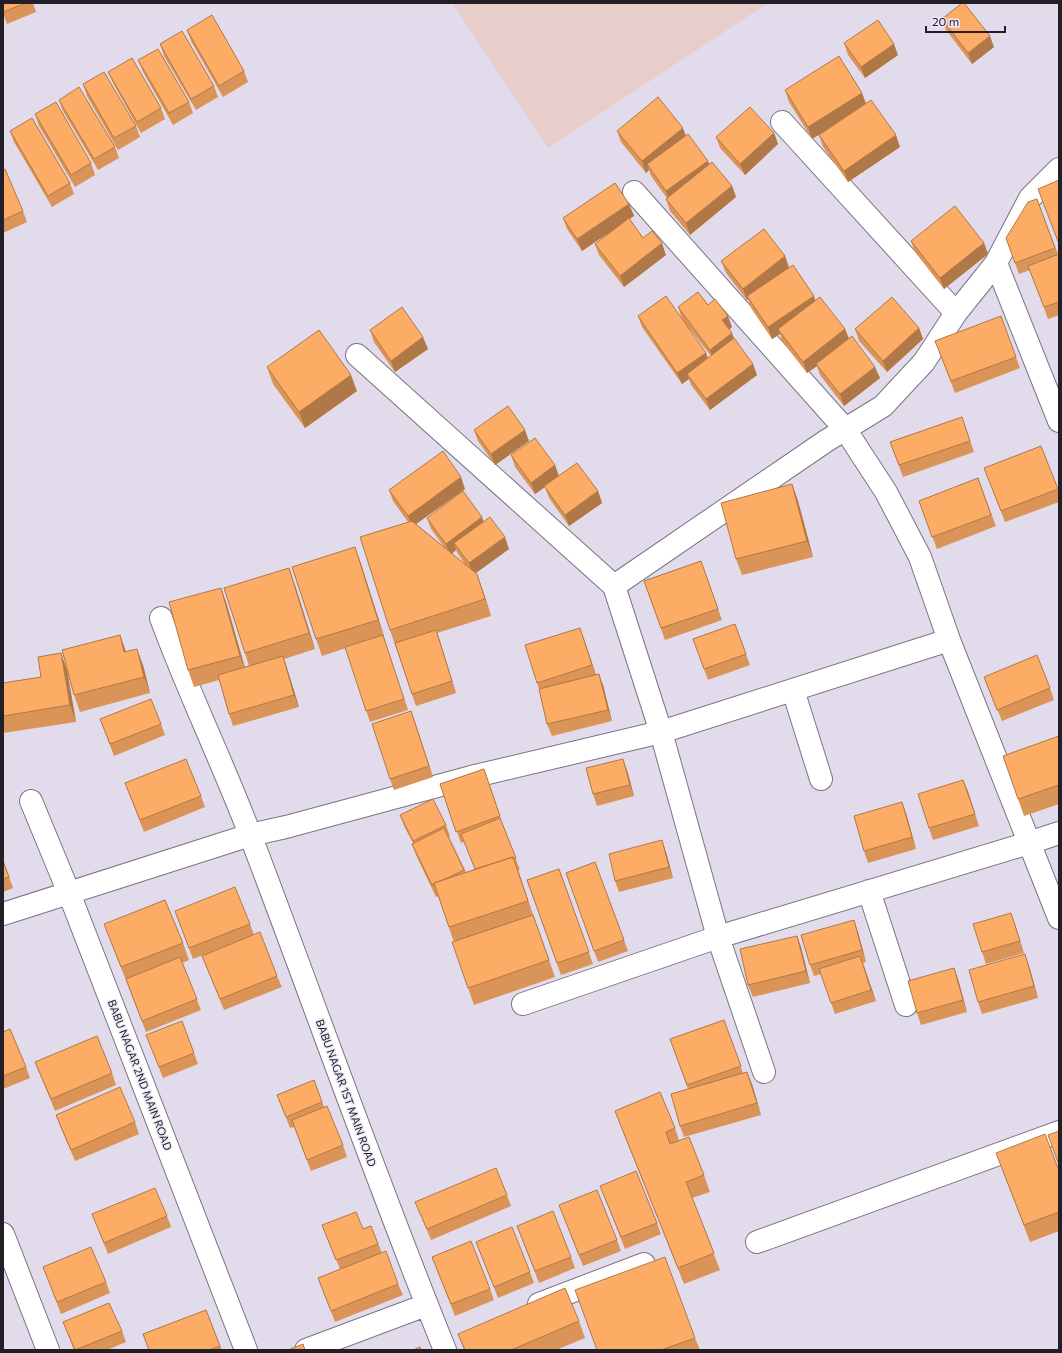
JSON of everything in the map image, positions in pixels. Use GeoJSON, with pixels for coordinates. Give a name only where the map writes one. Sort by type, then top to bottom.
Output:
{"type":"FeatureCollection","features":[{"type":"Feature","properties":{"kind":"street"},"geometry":{"type":"LineString","coordinates":[[782,122],[956,313]]}},
{"type":"Feature","properties":{"kind":"street"},"geometry":{"type":"LineString","coordinates":[[614,586],[826,440],[883,406],[924,362],[956,313],[996,263],[1030,198],[1059,169]]}},
{"type":"Feature","properties":{"kind":"street"},"geometry":{"type":"LineString","coordinates":[[634,192],[845,429],[886,492],[920,557],[949,640],[1059,918]]}},
{"type":"Feature","properties":{"kind":"street"},"geometry":{"type":"LineString","coordinates":[[996,263],[1059,421]]}},
{"type":"Feature","properties":{"kind":"street"},"geometry":{"type":"LineString","coordinates":[[357,355],[614,586],[661,732],[718,937],[764,1072]]}},
{"type":"Feature","properties":{"kind":"street","name":"BABU NAGAR 1ST MAIN ROAD"},"geometry":{"type":"LineString","coordinates":[[161,618],[177,662],[250,835],[426,1305],[448,1342]]}},
{"type":"Feature","properties":{"kind":"street"},"geometry":{"type":"LineString","coordinates":[[3,914],[250,835],[286,827],[471,777],[661,732],[949,640]]}},
{"type":"Feature","properties":{"kind":"street"},"geometry":{"type":"LineString","coordinates":[[793,690],[821,779]]}},
{"type":"Feature","properties":{"kind":"street","name":"BABU NAGAR 2ND MAIN ROAD"},"geometry":{"type":"LineString","coordinates":[[31,801],[246,1350]]}},
{"type":"Feature","properties":{"kind":"street"},"geometry":{"type":"LineString","coordinates":[[523,1004],[718,937],[1059,833]]}},
{"type":"Feature","properties":{"kind":"street"},"geometry":{"type":"LineString","coordinates":[[869,891],[906,1005]]}},
{"type":"Feature","properties":{"kind":"street"},"geometry":{"type":"LineString","coordinates":[[757,1242],[1059,1132]]}},
{"type":"Feature","properties":{"kind":"street"},"geometry":{"type":"LineString","coordinates":[[3,1234],[48,1350]]}},
{"type":"Feature","properties":{"kind":"street"},"geometry":{"type":"LineString","coordinates":[[517,1312],[644,1264]]}},
{"type":"Feature","properties":{"kind":"street"},"geometry":{"type":"LineString","coordinates":[[306,1350],[426,1305]]}},
{"type":"Feature","properties":{"kind":"shaded area"},"geometry":{"type":"Polygon","coordinates":[[[452,3],[768,3],[548,148],[452,3]]]}},
{"type":"Feature","properties":{"kind":"building"},"geometry":{"type":"Polygon","coordinates":[[[3,3],[26,3],[3,12],[3,3]]]}},
{"type":"Feature","properties":{"kind":"building"},"geometry":{"type":"Polygon","coordinates":[[[964,3],[990,36],[968,53],[942,19],[964,3]]]}},
{"type":"Feature","properties":{"kind":"building"},"geometry":{"type":"Polygon","coordinates":[[[212,15],[244,71],[219,86],[187,30],[212,15]]]}},
{"type":"Feature","properties":{"kind":"building"},"geometry":{"type":"Polygon","coordinates":[[[878,20],[894,44],[861,67],[844,43],[878,20]]]}},
{"type":"Feature","properties":{"kind":"building"},"geometry":{"type":"Polygon","coordinates":[[[182,31],[214,86],[191,99],[160,44],[182,31]]]}},
{"type":"Feature","properties":{"kind":"building"},"geometry":{"type":"Polygon","coordinates":[[[158,49],[189,102],[169,113],[138,60],[158,49]]]}},
{"type":"Feature","properties":{"kind":"building"},"geometry":{"type":"Polygon","coordinates":[[[839,56],[862,93],[808,127],[785,90],[839,56]]]}},
{"type":"Feature","properties":{"kind":"building"},"geometry":{"type":"Polygon","coordinates":[[[132,58],[161,108],[137,122],[108,72],[132,58]]]}},
{"type":"Feature","properties":{"kind":"building"},"geometry":{"type":"Polygon","coordinates":[[[104,72],[136,126],[114,138],[83,84],[104,72]]]}},
{"type":"Feature","properties":{"kind":"building"},"geometry":{"type":"Polygon","coordinates":[[[79,87],[115,147],[94,159],[59,100],[79,87]]]}},
{"type":"Feature","properties":{"kind":"building"},"geometry":{"type":"Polygon","coordinates":[[[658,97],[683,128],[642,161],[617,131],[658,97]]]}},
{"type":"Feature","properties":{"kind":"building"},"geometry":{"type":"Polygon","coordinates":[[[871,100],[896,135],[844,171],[819,135],[871,100]]]}},
{"type":"Feature","properties":{"kind":"building"},"geometry":{"type":"Polygon","coordinates":[[[56,102],[91,163],[71,175],[35,114],[56,102]]]}},
{"type":"Feature","properties":{"kind":"building"},"geometry":{"type":"Polygon","coordinates":[[[750,107],[774,133],[740,164],[716,137],[750,107]]]}},
{"type":"Feature","properties":{"kind":"building"},"geometry":{"type":"Polygon","coordinates":[[[32,118],[70,183],[48,196],[10,131],[32,118]]]}},
{"type":"Feature","properties":{"kind":"building"},"geometry":{"type":"Polygon","coordinates":[[[688,134],[708,161],[666,191],[647,164],[688,134]]]}},
{"type":"Feature","properties":{"kind":"building"},"geometry":{"type":"Polygon","coordinates":[[[712,162],[732,186],[686,223],[666,199],[712,162]]]}},
{"type":"Feature","properties":{"kind":"building"},"geometry":{"type":"Polygon","coordinates":[[[5,169],[23,211],[3,220],[3,170],[5,169]]]}},
{"type":"Feature","properties":{"kind":"building"},"geometry":{"type":"Polygon","coordinates":[[[1059,180],[1059,244],[1038,189],[1059,180]]]}},
{"type":"Feature","properties":{"kind":"building"},"geometry":{"type":"Polygon","coordinates":[[[615,183],[629,204],[577,239],[563,218],[615,183]]]}},
{"type":"Feature","properties":{"kind":"building"},"geometry":{"type":"Polygon","coordinates":[[[1037,199],[1055,248],[1015,263],[1006,238],[1028,202],[1037,199]]]}},
{"type":"Feature","properties":{"kind":"building"},"geometry":{"type":"Polygon","coordinates":[[[955,206],[984,243],[940,278],[911,241],[955,206]]]}},
{"type":"Feature","properties":{"kind":"building"},"geometry":{"type":"Polygon","coordinates":[[[629,218],[643,238],[652,231],[662,243],[620,276],[595,244],[629,218]]]}},
{"type":"Feature","properties":{"kind":"building"},"geometry":{"type":"Polygon","coordinates":[[[764,229],[785,256],[743,289],[721,261],[764,229]]]}},
{"type":"Feature","properties":{"kind":"building"},"geometry":{"type":"Polygon","coordinates":[[[1059,254],[1059,302],[1044,307],[1028,266],[1059,254]]]}},
{"type":"Feature","properties":{"kind":"building"},"geometry":{"type":"Polygon","coordinates":[[[793,265],[814,296],[768,327],[747,296],[793,265]]]}},
{"type":"Feature","properties":{"kind":"building"},"geometry":{"type":"Polygon","coordinates":[[[698,292],[708,305],[715,299],[728,316],[722,320],[732,333],[710,350],[678,307],[698,292]]]}},
{"type":"Feature","properties":{"kind":"building"},"geometry":{"type":"Polygon","coordinates":[[[666,296],[706,353],[677,373],[638,316],[666,296]]]}},
{"type":"Feature","properties":{"kind":"building"},"geometry":{"type":"Polygon","coordinates":[[[820,297],[845,329],[803,362],[778,329],[820,297]]]}},
{"type":"Feature","properties":{"kind":"building"},"geometry":{"type":"Polygon","coordinates":[[[892,297],[919,328],[883,361],[855,329],[892,297]]]}},
{"type":"Feature","properties":{"kind":"building"},"geometry":{"type":"Polygon","coordinates":[[[402,307],[423,337],[391,361],[370,330],[402,307]]]}},
{"type":"Feature","properties":{"kind":"building"},"geometry":{"type":"Polygon","coordinates":[[[1001,316],[1016,357],[951,381],[935,341],[1001,316]]]}},
{"type":"Feature","properties":{"kind":"building"},"geometry":{"type":"Polygon","coordinates":[[[319,330],[351,375],[299,412],[267,367],[319,330]]]}},
{"type":"Feature","properties":{"kind":"building"},"geometry":{"type":"Polygon","coordinates":[[[852,336],[875,367],[840,394],[816,364],[852,336]]]}},
{"type":"Feature","properties":{"kind":"building"},"geometry":{"type":"Polygon","coordinates":[[[734,338],[753,364],[706,399],[687,374],[734,338]]]}},
{"type":"Feature","properties":{"kind":"building"},"geometry":{"type":"Polygon","coordinates":[[[508,406],[525,430],[491,454],[474,430],[508,406]]]}},
{"type":"Feature","properties":{"kind":"building"},"geometry":{"type":"Polygon","coordinates":[[[962,417],[970,441],[899,465],[890,442],[962,417]]]}},
{"type":"Feature","properties":{"kind":"building"},"geometry":{"type":"Polygon","coordinates":[[[535,438],[555,465],[531,483],[511,455],[535,438]]]}},
{"type":"Feature","properties":{"kind":"building"},"geometry":{"type":"Polygon","coordinates":[[[1041,446],[1058,489],[1001,511],[984,468],[1041,446]]]}},
{"type":"Feature","properties":{"kind":"building"},"geometry":{"type":"Polygon","coordinates":[[[443,451],[461,477],[408,516],[389,490],[443,451]]]}},
{"type":"Feature","properties":{"kind":"building"},"geometry":{"type":"Polygon","coordinates":[[[577,463],[598,491],[565,515],[544,486],[577,463]]]}},
{"type":"Feature","properties":{"kind":"building"},"geometry":{"type":"Polygon","coordinates":[[[978,478],[991,515],[932,537],[919,501],[978,478]]]}},
{"type":"Feature","properties":{"kind":"building"},"geometry":{"type":"Polygon","coordinates":[[[792,484],[807,541],[736,559],[721,503],[792,484]]]}},
{"type":"Feature","properties":{"kind":"building"},"geometry":{"type":"Polygon","coordinates":[[[463,491],[482,517],[446,544],[427,518],[463,491]]]}},
{"type":"Feature","properties":{"kind":"building"},"geometry":{"type":"Polygon","coordinates":[[[490,517],[505,537],[469,563],[454,543],[490,517]]]}},
{"type":"Feature","properties":{"kind":"building"},"geometry":{"type":"Polygon","coordinates":[[[412,521],[477,574],[485,599],[390,630],[360,537],[412,521]]]}},
{"type":"Feature","properties":{"kind":"building"},"geometry":{"type":"Polygon","coordinates":[[[355,547],[378,620],[316,639],[292,567],[355,547]]]}},
{"type":"Feature","properties":{"kind":"building"},"geometry":{"type":"Polygon","coordinates":[[[701,561],[718,609],[661,628],[644,581],[701,561]]]}},
{"type":"Feature","properties":{"kind":"building"},"geometry":{"type":"Polygon","coordinates":[[[289,568],[309,633],[245,653],[224,588],[289,568]]]}},
{"type":"Feature","properties":{"kind":"building"},"geometry":{"type":"Polygon","coordinates":[[[221,588],[240,656],[188,670],[169,602],[221,588]]]}},
{"type":"Feature","properties":{"kind":"building"},"geometry":{"type":"Polygon","coordinates":[[[735,624],[746,654],[704,669],[693,639],[735,624]]]}},
{"type":"Feature","properties":{"kind":"building"},"geometry":{"type":"Polygon","coordinates":[[[580,628],[592,665],[537,683],[525,645],[580,628]]]}},
{"type":"Feature","properties":{"kind":"building"},"geometry":{"type":"Polygon","coordinates":[[[436,630],[452,681],[412,694],[395,643],[436,630]]]}},
{"type":"Feature","properties":{"kind":"building"},"geometry":{"type":"Polygon","coordinates":[[[120,635],[124,652],[137,649],[144,677],[74,695],[62,650],[120,635]]]}},
{"type":"Feature","properties":{"kind":"building"},"geometry":{"type":"Polygon","coordinates":[[[383,635],[404,699],[366,711],[345,647],[383,635]]]}},
{"type":"Feature","properties":{"kind":"building"},"geometry":{"type":"Polygon","coordinates":[[[61,653],[70,705],[3,716],[3,683],[41,677],[38,657],[61,653]]]}},
{"type":"Feature","properties":{"kind":"building"},"geometry":{"type":"Polygon","coordinates":[[[1037,655],[1050,688],[997,710],[984,677],[1037,655]]]}},
{"type":"Feature","properties":{"kind":"building"},"geometry":{"type":"Polygon","coordinates":[[[283,656],[294,695],[229,714],[218,675],[283,656]]]}},
{"type":"Feature","properties":{"kind":"building"},"geometry":{"type":"Polygon","coordinates":[[[599,674],[608,710],[547,724],[539,689],[599,674]]]}},
{"type":"Feature","properties":{"kind":"building"},"geometry":{"type":"Polygon","coordinates":[[[151,699],[161,724],[110,744],[100,719],[151,699]]]}},
{"type":"Feature","properties":{"kind":"building"},"geometry":{"type":"Polygon","coordinates":[[[411,711],[429,766],[390,779],[372,724],[411,711]]]}},
{"type":"Feature","properties":{"kind":"building"},"geometry":{"type":"Polygon","coordinates":[[[1059,736],[1059,785],[1018,799],[1003,756],[1059,736]]]}},
{"type":"Feature","properties":{"kind":"building"},"geometry":{"type":"Polygon","coordinates":[[[186,759],[201,796],[140,820],[125,783],[186,759]]]}},
{"type":"Feature","properties":{"kind":"building"},"geometry":{"type":"Polygon","coordinates":[[[623,759],[630,785],[593,794],[586,768],[623,759]]]}},
{"type":"Feature","properties":{"kind":"building"},"geometry":{"type":"Polygon","coordinates":[[[484,769],[500,816],[456,832],[440,784],[484,769]]]}},
{"type":"Feature","properties":{"kind":"building"},"geometry":{"type":"Polygon","coordinates":[[[963,780],[975,814],[929,828],[918,794],[963,780]]]}},
{"type":"Feature","properties":{"kind":"building"},"geometry":{"type":"Polygon","coordinates":[[[433,799],[446,825],[413,841],[400,815],[433,799]]]}},
{"type":"Feature","properties":{"kind":"building"},"geometry":{"type":"Polygon","coordinates":[[[902,802],[912,837],[864,851],[854,816],[902,802]]]}},
{"type":"Feature","properties":{"kind":"building"},"geometry":{"type":"Polygon","coordinates":[[[500,818],[516,858],[513,859],[513,857],[475,869],[461,834],[500,818]]]}},
{"type":"Feature","properties":{"kind":"building"},"geometry":{"type":"Polygon","coordinates":[[[444,828],[464,870],[432,885],[412,844],[444,828]]]}},
{"type":"Feature","properties":{"kind":"building"},"geometry":{"type":"Polygon","coordinates":[[[662,840],[669,867],[615,881],[609,854],[662,840]]]}},
{"type":"Feature","properties":{"kind":"building"},"geometry":{"type":"Polygon","coordinates":[[[513,857],[528,901],[449,927],[434,883],[513,857]]]}},
{"type":"Feature","properties":{"kind":"building"},"geometry":{"type":"Polygon","coordinates":[[[3,861],[9,877],[3,879],[3,861]]]}},
{"type":"Feature","properties":{"kind":"building"},"geometry":{"type":"Polygon","coordinates":[[[595,862],[624,940],[594,951],[566,873],[595,862]]]}},
{"type":"Feature","properties":{"kind":"building"},"geometry":{"type":"Polygon","coordinates":[[[559,869],[589,952],[557,963],[527,880],[559,869]]]}},
{"type":"Feature","properties":{"kind":"building"},"geometry":{"type":"Polygon","coordinates":[[[235,887],[250,924],[189,948],[175,911],[235,887]]]}},
{"type":"Feature","properties":{"kind":"building"},"geometry":{"type":"Polygon","coordinates":[[[165,900],[183,943],[121,967],[104,924],[165,900]]]}},
{"type":"Feature","properties":{"kind":"building"},"geometry":{"type":"Polygon","coordinates":[[[1011,913],[1020,941],[982,952],[973,924],[1011,913]]]}},
{"type":"Feature","properties":{"kind":"building"},"geometry":{"type":"Polygon","coordinates":[[[533,915],[549,960],[468,988],[452,942],[533,915]]]}},
{"type":"Feature","properties":{"kind":"building"},"geometry":{"type":"Polygon","coordinates":[[[854,920],[862,950],[810,965],[801,935],[854,920]]]}},
{"type":"Feature","properties":{"kind":"building"},"geometry":{"type":"Polygon","coordinates":[[[260,932],[277,976],[220,999],[202,956],[260,932]]]}},
{"type":"Feature","properties":{"kind":"building"},"geometry":{"type":"Polygon","coordinates":[[[797,936],[806,971],[748,985],[740,949],[797,936]]]}},
{"type":"Feature","properties":{"kind":"building"},"geometry":{"type":"Polygon","coordinates":[[[1025,954],[1034,986],[978,1002],[969,970],[1025,954]]]}},
{"type":"Feature","properties":{"kind":"building"},"geometry":{"type":"Polygon","coordinates":[[[860,956],[871,990],[831,1003],[819,969],[860,956]]]}},
{"type":"Feature","properties":{"kind":"building"},"geometry":{"type":"Polygon","coordinates":[[[180,957],[197,999],[142,1021],[126,979],[180,957]]]}},
{"type":"Feature","properties":{"kind":"building"},"geometry":{"type":"Polygon","coordinates":[[[954,968],[963,1000],[917,1013],[908,981],[954,968]]]}},
{"type":"Feature","properties":{"kind":"building"},"geometry":{"type":"Polygon","coordinates":[[[724,1020],[741,1066],[687,1085],[670,1039],[724,1020]]]}},
{"type":"Feature","properties":{"kind":"building"},"geometry":{"type":"Polygon","coordinates":[[[182,1021],[194,1053],[159,1067],[146,1035],[182,1021]]]}},
{"type":"Feature","properties":{"kind":"building"},"geometry":{"type":"Polygon","coordinates":[[[10,1029],[26,1067],[3,1076],[3,1032],[10,1029]]]}},
{"type":"Feature","properties":{"kind":"building"},"geometry":{"type":"Polygon","coordinates":[[[97,1036],[112,1073],[51,1099],[35,1062],[97,1036]]]}},
{"type":"Feature","properties":{"kind":"building"},"geometry":{"type":"Polygon","coordinates":[[[747,1072],[757,1103],[680,1126],[671,1094],[747,1072]]]}},
{"type":"Feature","properties":{"kind":"building"},"geometry":{"type":"Polygon","coordinates":[[[314,1080],[322,1102],[286,1117],[277,1095],[314,1080]]]}},
{"type":"Feature","properties":{"kind":"building"},"geometry":{"type":"Polygon","coordinates":[[[120,1087],[135,1122],[71,1150],[56,1115],[120,1087]]]}},
{"type":"Feature","properties":{"kind":"building"},"geometry":{"type":"Polygon","coordinates":[[[660,1092],[675,1128],[666,1132],[670,1144],[689,1137],[704,1175],[686,1182],[714,1253],[678,1268],[615,1111],[660,1092]]]}},
{"type":"Feature","properties":{"kind":"building"},"geometry":{"type":"Polygon","coordinates":[[[327,1106],[343,1145],[307,1160],[292,1120],[327,1106]]]}},
{"type":"Feature","properties":{"kind":"building"},"geometry":{"type":"Polygon","coordinates":[[[1059,1131],[1059,1165],[1048,1135],[1059,1131]]]}},
{"type":"Feature","properties":{"kind":"building"},"geometry":{"type":"Polygon","coordinates":[[[1045,1134],[1059,1171],[1059,1212],[1024,1225],[996,1153],[1045,1134]]]}},
{"type":"Feature","properties":{"kind":"building"},"geometry":{"type":"Polygon","coordinates":[[[496,1168],[507,1195],[427,1229],[415,1202],[496,1168]]]}},
{"type":"Feature","properties":{"kind":"building"},"geometry":{"type":"Polygon","coordinates":[[[636,1171],[657,1223],[621,1237],[600,1186],[636,1171]]]}},
{"type":"Feature","properties":{"kind":"building"},"geometry":{"type":"Polygon","coordinates":[[[155,1188],[167,1216],[104,1243],[92,1214],[155,1188]]]}},
{"type":"Feature","properties":{"kind":"building"},"geometry":{"type":"Polygon","coordinates":[[[597,1190],[617,1240],[579,1255],[559,1205],[597,1190]]]}},
{"type":"Feature","properties":{"kind":"building"},"geometry":{"type":"Polygon","coordinates":[[[553,1211],[571,1257],[535,1271],[517,1226],[553,1211]]]}},
{"type":"Feature","properties":{"kind":"building"},"geometry":{"type":"Polygon","coordinates":[[[356,1212],[363,1229],[371,1226],[378,1244],[336,1260],[322,1225],[356,1212]]]}},
{"type":"Feature","properties":{"kind":"building"},"geometry":{"type":"Polygon","coordinates":[[[512,1227],[530,1272],[494,1287],[476,1242],[512,1227]]]}},
{"type":"Feature","properties":{"kind":"building"},"geometry":{"type":"Polygon","coordinates":[[[471,1241],[490,1289],[451,1304],[432,1257],[471,1241]]]}},
{"type":"Feature","properties":{"kind":"building"},"geometry":{"type":"Polygon","coordinates":[[[91,1247],[106,1282],[57,1302],[43,1267],[91,1247]]]}},
{"type":"Feature","properties":{"kind":"building"},"geometry":{"type":"Polygon","coordinates":[[[386,1251],[398,1284],[331,1311],[318,1278],[386,1251]]]}},
{"type":"Feature","properties":{"kind":"building"},"geometry":{"type":"Polygon","coordinates":[[[665,1257],[695,1338],[661,1350],[597,1350],[575,1290],[665,1257]]]}},
{"type":"Feature","properties":{"kind":"building"},"geometry":{"type":"Polygon","coordinates":[[[565,1288],[579,1321],[511,1350],[465,1350],[458,1334],[565,1288]]]}},
{"type":"Feature","properties":{"kind":"building"},"geometry":{"type":"Polygon","coordinates":[[[109,1303],[122,1331],[75,1350],[63,1322],[109,1303]]]}},
{"type":"Feature","properties":{"kind":"building"},"geometry":{"type":"Polygon","coordinates":[[[206,1310],[220,1346],[209,1350],[149,1350],[143,1334],[206,1310]]]}},
{"type":"Feature","properties":{"kind":"building"},"geometry":{"type":"Polygon","coordinates":[[[303,1344],[305,1350],[288,1350],[303,1344]]]}},
{"type":"Feature","properties":{"kind":"building"},"geometry":{"type":"Polygon","coordinates":[[[420,1347],[421,1350],[413,1350],[420,1347]]]}}]}
